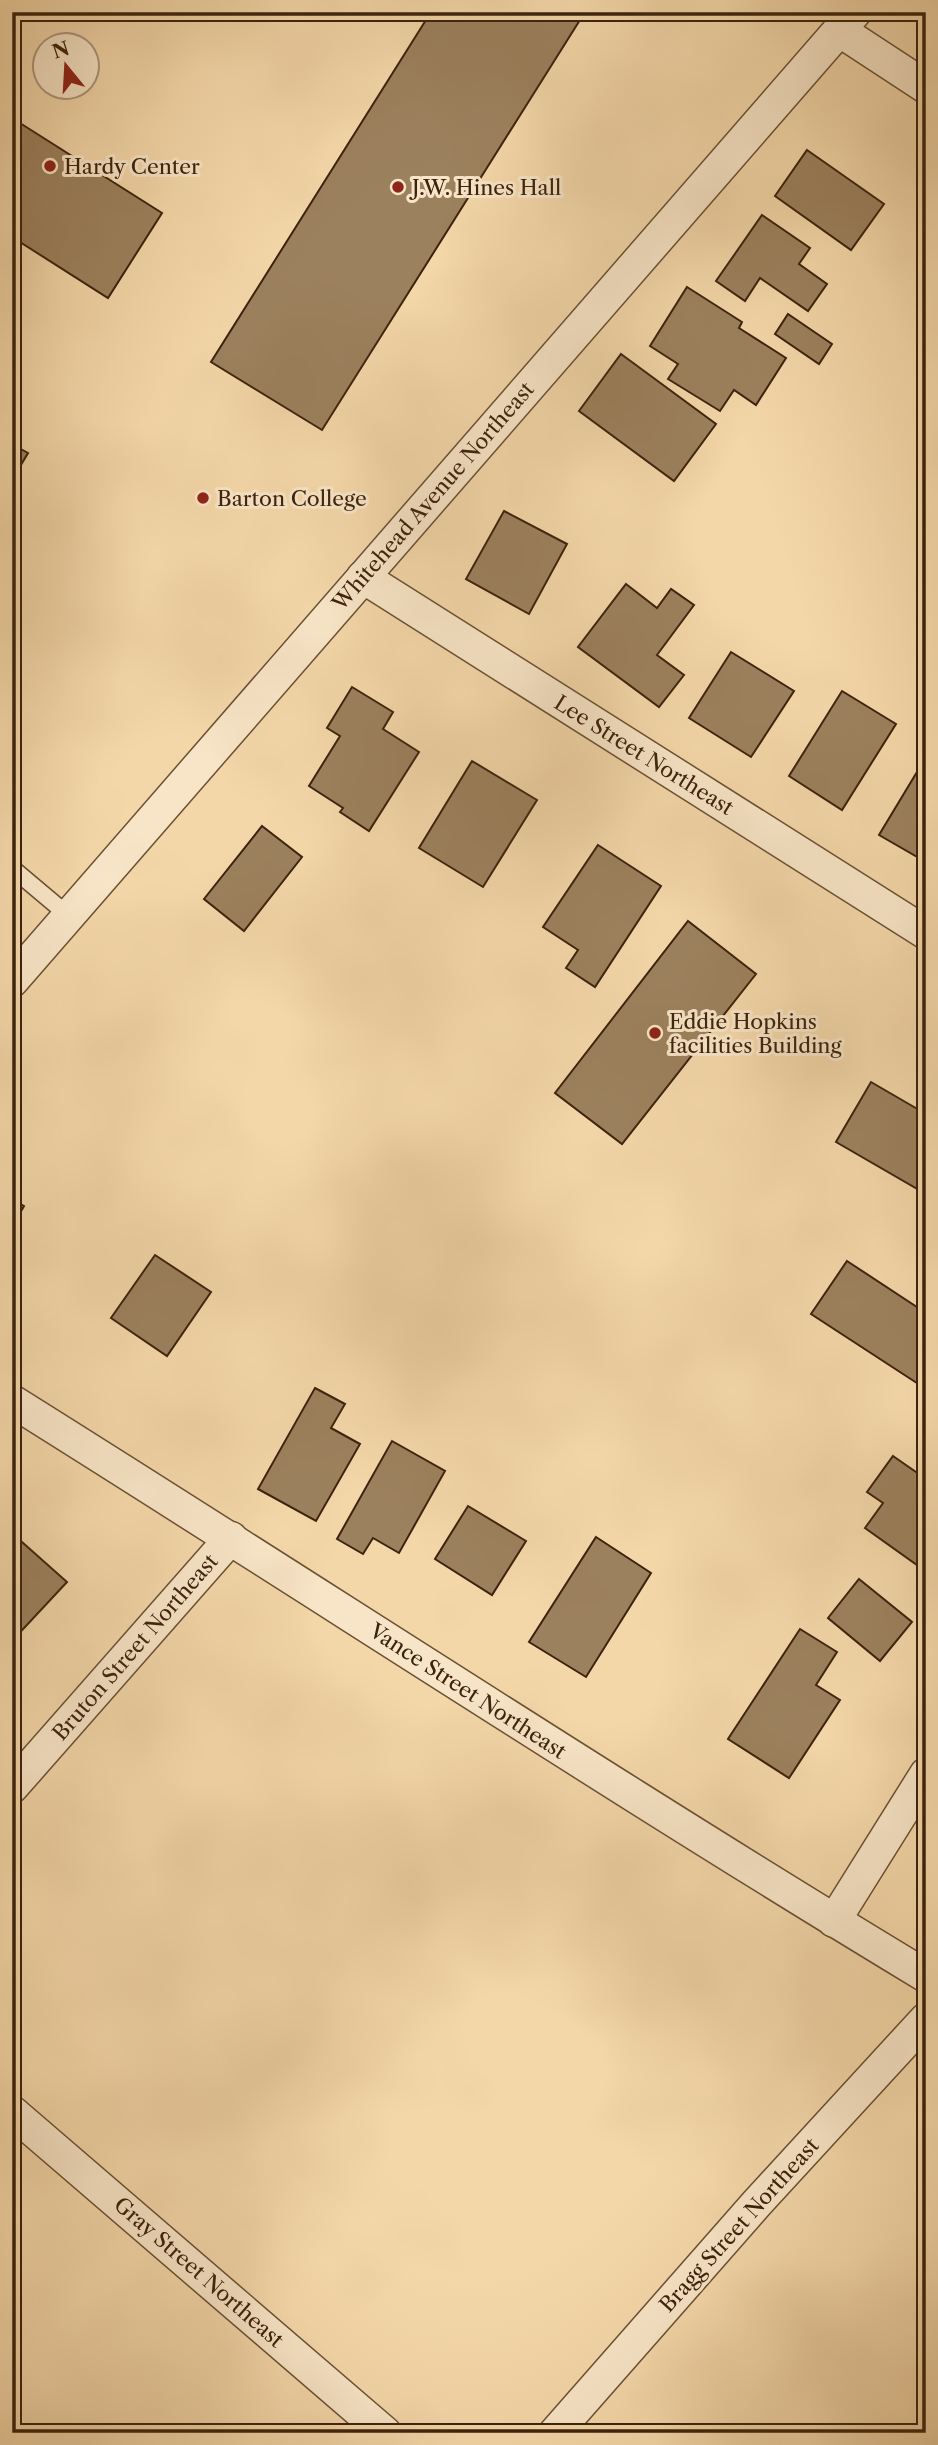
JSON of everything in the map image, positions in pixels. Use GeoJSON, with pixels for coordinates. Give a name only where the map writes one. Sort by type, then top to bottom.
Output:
{"type":"FeatureCollection","features":[{"type":"Feature","properties":{"kind":"street"},"geometry":{"type":"LineString","coordinates":[[847,21],[926,87]]}},
{"type":"Feature","properties":{"kind":"street","name":"Whitehead Avenue Northeast"},"geometry":{"type":"LineString","coordinates":[[12,981],[847,21]]}},
{"type":"Feature","properties":{"kind":"street","name":"Lee Street Northeast"},"geometry":{"type":"LineString","coordinates":[[363,577],[926,933]]}},
{"type":"Feature","properties":{"kind":"street","name":"Vance Street Northeast"},"geometry":{"type":"LineString","coordinates":[[12,1401],[491,1707],[926,1976]]}},
{"type":"Feature","properties":{"kind":"street","name":"Bruton Street Northeast"},"geometry":{"type":"LineString","coordinates":[[12,1787],[230,1538]]}},
{"type":"Feature","properties":{"kind":"street"},"geometry":{"type":"LineString","coordinates":[[834,1921],[926,1774]]}},
{"type":"Feature","properties":{"kind":"street","name":"Bragg Street Northeast"},"geometry":{"type":"LineString","coordinates":[[555,2433],[757,2203],[926,2019]]}},
{"type":"Feature","properties":{"kind":"street","name":"Gray Street Northeast"},"geometry":{"type":"LineString","coordinates":[[12,2112],[385,2433]]}},
{"type":"Feature","properties":{"kind":"lane"},"geometry":{"type":"LineString","coordinates":[[12,868],[69,916]]}},
{"type":"Feature","properties":{"kind":"building","name":"J.W. Hines Hall"},"geometry":{"type":"Polygon","coordinates":[[[431,12],[585,12],[322,430],[211,362],[431,12]]]}},
{"type":"Feature","properties":{"kind":"building","name":"Hardy Center"},"geometry":{"type":"Polygon","coordinates":[[[12,118],[162,213],[108,298],[12,237],[12,118]]]}},
{"type":"Feature","properties":{"kind":"building"},"geometry":{"type":"Polygon","coordinates":[[[807,150],[884,204],[851,250],[775,196],[807,150]]]}},
{"type":"Feature","properties":{"kind":"building"},"geometry":{"type":"Polygon","coordinates":[[[762,215],[810,248],[799,264],[827,284],[808,311],[760,278],[745,301],[716,281],[762,215]]]}},
{"type":"Feature","properties":{"kind":"building"},"geometry":{"type":"Polygon","coordinates":[[[687,287],[742,322],[739,328],[786,358],[756,405],[734,390],[720,411],[668,379],[678,364],[650,346],[687,287]]]}},
{"type":"Feature","properties":{"kind":"building"},"geometry":{"type":"Polygon","coordinates":[[[788,314],[832,344],[819,364],[775,334],[788,314]]]}},
{"type":"Feature","properties":{"kind":"building"},"geometry":{"type":"Polygon","coordinates":[[[621,354],[716,424],[674,481],[579,411],[621,354]]]}},
{"type":"Feature","properties":{"kind":"building"},"geometry":{"type":"Polygon","coordinates":[[[12,444],[28,453],[12,480],[12,444]]]}},
{"type":"Feature","properties":{"kind":"building"},"geometry":{"type":"Polygon","coordinates":[[[504,511],[567,544],[529,614],[466,579],[504,511]]]}},
{"type":"Feature","properties":{"kind":"building"},"geometry":{"type":"Polygon","coordinates":[[[626,584],[657,608],[671,589],[694,605],[657,655],[684,675],[659,707],[578,647],[626,584]]]}},
{"type":"Feature","properties":{"kind":"building"},"geometry":{"type":"Polygon","coordinates":[[[731,652],[794,691],[751,757],[689,718],[731,652]]]}},
{"type":"Feature","properties":{"kind":"building"},"geometry":{"type":"Polygon","coordinates":[[[352,687],[393,712],[383,729],[419,752],[369,831],[340,812],[343,808],[309,786],[340,736],[327,728],[352,687]]]}},
{"type":"Feature","properties":{"kind":"building"},"geometry":{"type":"Polygon","coordinates":[[[842,691],[896,724],[842,810],[789,776],[842,691]]]}},
{"type":"Feature","properties":{"kind":"building"},"geometry":{"type":"Polygon","coordinates":[[[926,757],[926,862],[879,835],[926,757]]]}},
{"type":"Feature","properties":{"kind":"building"},"geometry":{"type":"Polygon","coordinates":[[[472,761],[537,800],[483,887],[419,848],[472,761]]]}},
{"type":"Feature","properties":{"kind":"building"},"geometry":{"type":"Polygon","coordinates":[[[262,826],[302,857],[244,931],[204,899],[262,826]]]}},
{"type":"Feature","properties":{"kind":"building"},"geometry":{"type":"Polygon","coordinates":[[[598,845],[661,886],[595,987],[566,968],[578,950],[543,927],[598,845]]]}},
{"type":"Feature","properties":{"kind":"building","name":"Eddie Hopkins facilities Building"},"geometry":{"type":"Polygon","coordinates":[[[688,921],[756,974],[622,1144],[555,1093],[688,921]]]}},
{"type":"Feature","properties":{"kind":"building"},"geometry":{"type":"Polygon","coordinates":[[[871,1082],[926,1114],[926,1194],[836,1142],[871,1082]]]}},
{"type":"Feature","properties":{"kind":"building"},"geometry":{"type":"Polygon","coordinates":[[[12,1199],[24,1206],[12,1227],[12,1199]]]}},
{"type":"Feature","properties":{"kind":"building"},"geometry":{"type":"Polygon","coordinates":[[[155,1255],[211,1292],[167,1356],[111,1318],[155,1255]]]}},
{"type":"Feature","properties":{"kind":"building"},"geometry":{"type":"Polygon","coordinates":[[[847,1261],[926,1313],[926,1389],[811,1314],[847,1261]]]}},
{"type":"Feature","properties":{"kind":"building"},"geometry":{"type":"Polygon","coordinates":[[[315,1388],[345,1404],[331,1428],[360,1444],[316,1521],[258,1489],[315,1388]]]}},
{"type":"Feature","properties":{"kind":"building"},"geometry":{"type":"Polygon","coordinates":[[[392,1441],[445,1471],[399,1553],[373,1538],[363,1554],[337,1539],[392,1441]]]}},
{"type":"Feature","properties":{"kind":"building"},"geometry":{"type":"Polygon","coordinates":[[[893,1456],[926,1479],[924,1570],[865,1528],[883,1503],[867,1492],[893,1456]]]}},
{"type":"Feature","properties":{"kind":"building"},"geometry":{"type":"Polygon","coordinates":[[[468,1506],[526,1541],[492,1595],[435,1559],[468,1506]]]}},
{"type":"Feature","properties":{"kind":"building"},"geometry":{"type":"Polygon","coordinates":[[[12,1535],[67,1582],[12,1641],[12,1535]]]}},
{"type":"Feature","properties":{"kind":"building"},"geometry":{"type":"Polygon","coordinates":[[[596,1537],[651,1573],[586,1677],[529,1642],[596,1537]]]}},
{"type":"Feature","properties":{"kind":"building"},"geometry":{"type":"Polygon","coordinates":[[[859,1579],[912,1622],[880,1661],[828,1618],[859,1579]]]}},
{"type":"Feature","properties":{"kind":"building"},"geometry":{"type":"Polygon","coordinates":[[[800,1629],[837,1652],[816,1685],[840,1700],[789,1778],[728,1739],[800,1629]]]}},
{"type":"Feature","properties":{"kind":"place","name":"Hardy Center"},"geometry":{"type":"Point","coordinates":[50,166]}},
{"type":"Feature","properties":{"kind":"place","name":"J.W. Hines Hall"},"geometry":{"type":"Point","coordinates":[398,187]}},
{"type":"Feature","properties":{"kind":"place","name":"Barton College"},"geometry":{"type":"Point","coordinates":[203,498]}},
{"type":"Feature","properties":{"kind":"place","name":"Eddie Hopkins facilities Building"},"geometry":{"type":"Point","coordinates":[655,1033]}}]}
